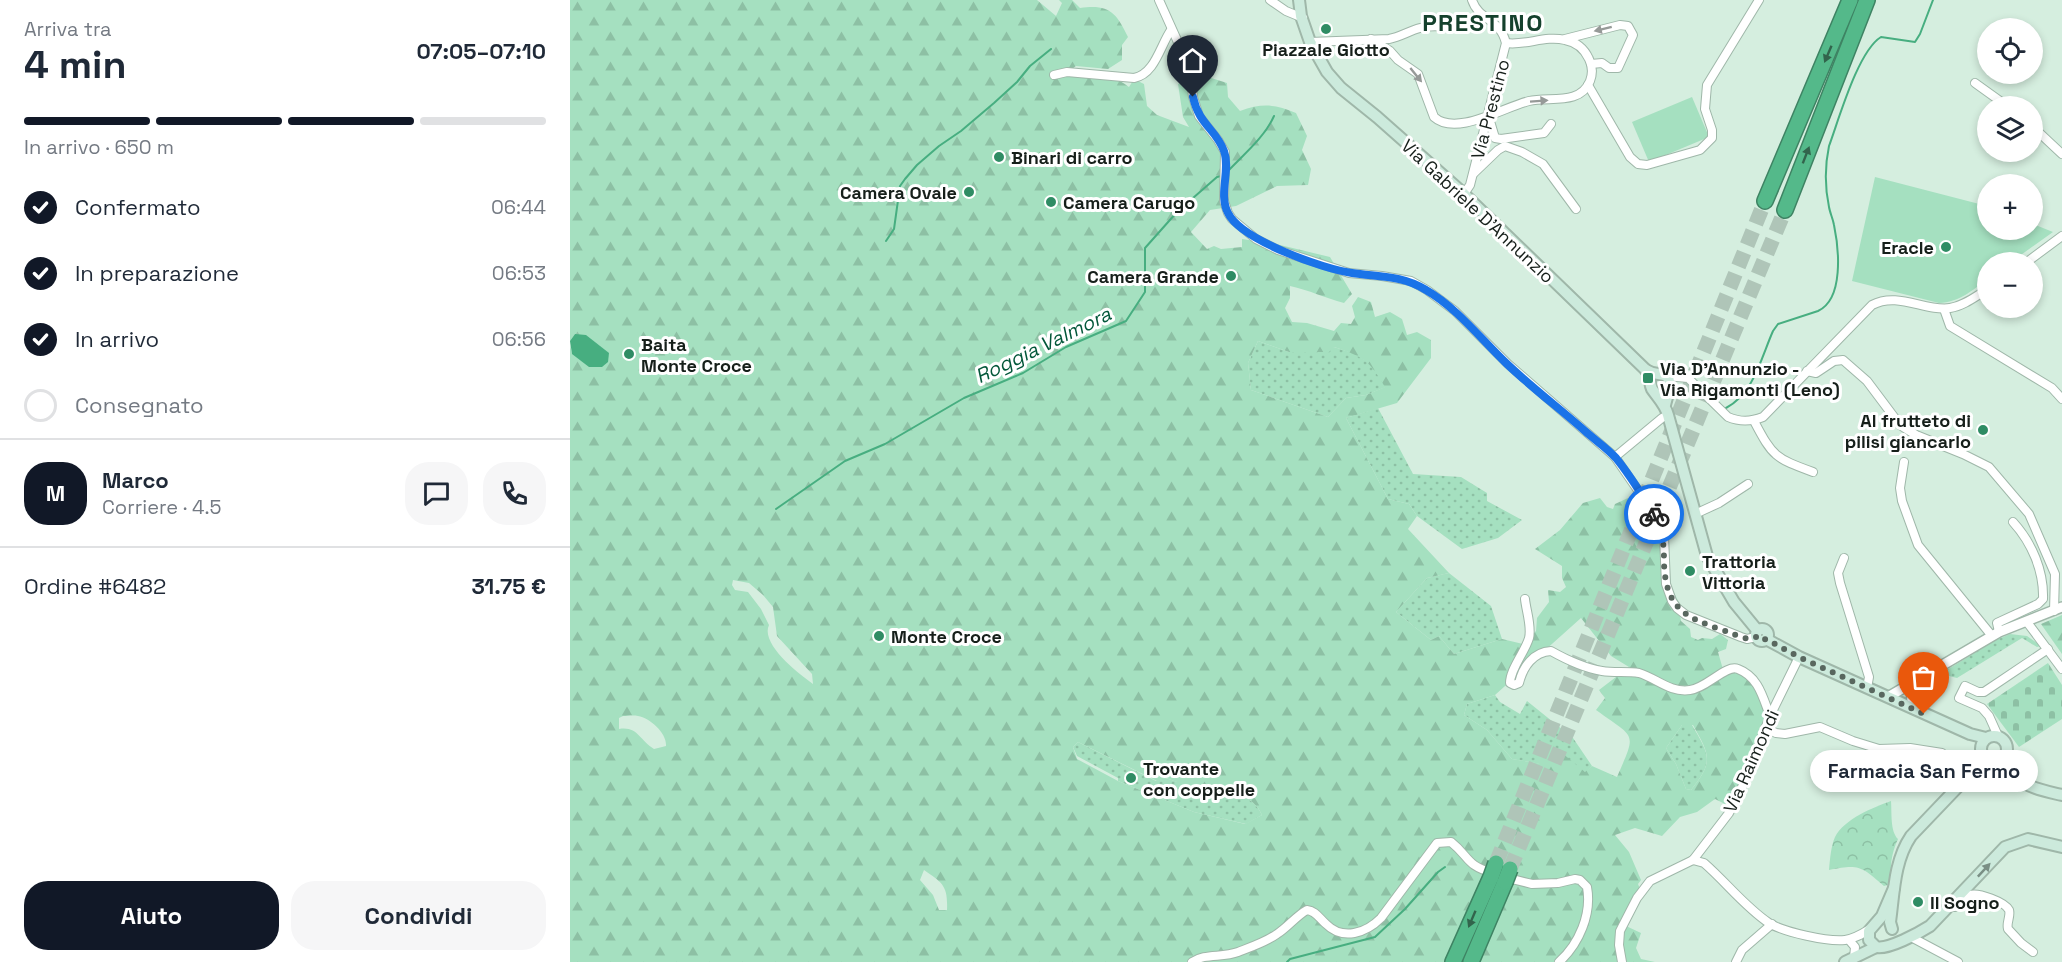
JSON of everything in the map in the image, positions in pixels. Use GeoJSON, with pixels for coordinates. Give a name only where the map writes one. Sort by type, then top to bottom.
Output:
{"type":"FeatureCollection","features":[{"type":"Feature","properties":{"kind":"highway"},"geometry":{"type":"LineString","coordinates":[[1765,201],[1850,0]]}},
{"type":"Feature","properties":{"kind":"highway"},"geometry":{"type":"LineString","coordinates":[[1785,210],[1867,0]]}},
{"type":"Feature","properties":{"kind":"highway"},"geometry":{"type":"LineString","coordinates":[[1453,962],[1501,873],[1471,962]]}},
{"type":"Feature","properties":{"kind":"main road","name":"Via Gabriele D'Annunzio"},"geometry":{"type":"LineString","coordinates":[[1297,7],[1308,29],[1312,44],[1327,72],[1341,88],[1464,194],[1646,370],[1665,381]]}},
{"type":"Feature","properties":{"kind":"main road","name":"Via Gabriele D'Annunzio"},"geometry":{"type":"LineString","coordinates":[[1297,7],[1308,29]]}},
{"type":"Feature","properties":{"kind":"main road","name":"Via Gabriele D'Annunzio"},"geometry":{"type":"LineString","coordinates":[[1665,381],[1652,387],[1667,410]]}},
{"type":"Feature","properties":{"kind":"main road"},"geometry":{"type":"LineString","coordinates":[[1665,381],[1667,410],[1707,556],[1734,602],[1760,635],[1799,657],[1970,734],[1983,746],[1986,759],[1991,762]]}},
{"type":"Feature","properties":{"kind":"main road"},"geometry":{"type":"LineString","coordinates":[[1974,770],[1983,746],[1998,736],[2005,741],[2008,747],[2006,756],[2015,777],[2031,786],[2062,795]]}},
{"type":"Feature","properties":{"kind":"main road"},"geometry":{"type":"LineString","coordinates":[[1890,944],[1893,938],[1890,922],[1894,888],[1901,854],[1911,836],[1974,770],[1991,762],[1999,762],[2006,756]]}},
{"type":"Feature","properties":{"kind":"main road"},"geometry":{"type":"LineString","coordinates":[[1871,938],[1885,947],[1911,937],[1930,926],[2005,847],[2028,839],[2062,847]]}},
{"type":"Feature","properties":{"kind":"main road"},"geometry":{"type":"LineString","coordinates":[[1871,938],[1894,888]]}},
{"type":"Feature","properties":{"kind":"main road"},"geometry":{"type":"LineString","coordinates":[[1850,960],[1885,923],[1892,929]]}},
{"type":"Feature","properties":{"kind":"street"},"geometry":{"type":"LineString","coordinates":[[1159,0],[1190,69],[1193,97],[1199,116],[1225,152],[1224,201],[1228,213],[1239,227],[1278,250],[1331,268],[1349,273],[1411,282],[1427,290],[1455,311],[1508,364],[1615,457],[1660,526],[1664,536],[1666,584],[1672,601],[1686,615],[1748,639],[1760,635]]}},
{"type":"Feature","properties":{"kind":"street"},"geometry":{"type":"LineString","coordinates":[[1270,0],[1297,7],[1308,29]]}},
{"type":"Feature","properties":{"kind":"street","name":"Via Prestino"},"geometry":{"type":"LineString","coordinates":[[1464,194],[1470,185],[1506,43],[1501,28],[1483,16],[1474,7],[1472,0]]}},
{"type":"Feature","properties":{"kind":"street"},"geometry":{"type":"LineString","coordinates":[[1588,85],[1629,157],[1638,164],[1647,165],[1700,150],[1712,138],[1712,130],[1705,109],[1707,85],[1759,0]]}},
{"type":"Feature","properties":{"kind":"street"},"geometry":{"type":"LineString","coordinates":[[1312,44],[1341,39],[1395,38],[1419,28],[1433,26],[1467,27],[1483,16]]}},
{"type":"Feature","properties":{"kind":"street"},"geometry":{"type":"LineString","coordinates":[[1564,39],[1620,25],[1628,26],[1633,35],[1618,68],[1608,68],[1602,63],[1591,64]]}},
{"type":"Feature","properties":{"kind":"street"},"geometry":{"type":"LineString","coordinates":[[1054,75],[1067,72],[1141,77],[1149,69],[1171,30]]}},
{"type":"Feature","properties":{"kind":"street"},"geometry":{"type":"LineString","coordinates":[[1371,39],[1418,74],[1427,94],[1431,112],[1438,120],[1449,124],[1489,116],[1532,100],[1559,100],[1571,97],[1588,85],[1591,78],[1591,64],[1575,42],[1551,38],[1529,43],[1506,43]]}},
{"type":"Feature","properties":{"kind":"street"},"geometry":{"type":"LineString","coordinates":[[1975,83],[1993,96]]}},
{"type":"Feature","properties":{"kind":"street"},"geometry":{"type":"LineString","coordinates":[[1489,116],[1495,138],[1501,139],[1544,133],[1551,124]]}},
{"type":"Feature","properties":{"kind":"street"},"geometry":{"type":"LineString","coordinates":[[2043,136],[2062,154]]}},
{"type":"Feature","properties":{"kind":"street"},"geometry":{"type":"LineString","coordinates":[[1473,174],[1498,150],[1505,146],[1514,149],[1543,164],[1576,209]]}},
{"type":"Feature","properties":{"kind":"street"},"geometry":{"type":"LineString","coordinates":[[2040,252],[2062,236]]}},
{"type":"Feature","properties":{"kind":"street"},"geometry":{"type":"LineString","coordinates":[[1665,381],[1688,378],[1728,417],[1754,421],[1763,417],[1878,301],[1893,300],[1944,309],[1959,306],[1977,295]]}},
{"type":"Feature","properties":{"kind":"street"},"geometry":{"type":"LineString","coordinates":[[1944,309],[1950,326],[2052,388],[2062,399]]}},
{"type":"Feature","properties":{"kind":"street"},"geometry":{"type":"LineString","coordinates":[[1807,371],[1816,373],[1834,361],[1843,360],[1867,381],[1900,424],[1916,435],[1989,467],[2029,514],[2055,574],[2058,609],[1995,634],[1888,697]]}},
{"type":"Feature","properties":{"kind":"street"},"geometry":{"type":"LineString","coordinates":[[1615,457],[1662,418],[1667,410]]}},
{"type":"Feature","properties":{"kind":"street"},"geometry":{"type":"LineString","coordinates":[[1754,421],[1778,459],[1813,472]]}},
{"type":"Feature","properties":{"kind":"street"},"geometry":{"type":"LineString","coordinates":[[1904,462],[1900,488],[1902,501],[1918,544],[1995,634]]}},
{"type":"Feature","properties":{"kind":"street"},"geometry":{"type":"LineString","coordinates":[[1695,514],[1719,503],[1748,484]]}},
{"type":"Feature","properties":{"kind":"street"},"geometry":{"type":"LineString","coordinates":[[1995,634],[1997,623],[2038,604],[2043,599],[2043,587],[2034,553],[2026,536],[2013,522]]}},
{"type":"Feature","properties":{"kind":"street"},"geometry":{"type":"LineString","coordinates":[[1844,558],[1838,573],[1869,677],[1867,688]]}},
{"type":"Feature","properties":{"kind":"street"},"geometry":{"type":"LineString","coordinates":[[1525,599],[1527,617],[1531,627],[1530,637],[1510,676],[1510,683],[1514,685],[1519,683],[1521,673],[1529,661],[1547,651],[1587,668],[1614,673],[1640,673],[1661,684],[1688,691],[1706,685],[1724,671],[1732,668],[1740,669],[1758,683],[1770,716]]}},
{"type":"Feature","properties":{"kind":"street"},"geometry":{"type":"LineString","coordinates":[[2026,622],[2062,669]]}},
{"type":"Feature","properties":{"kind":"street"},"geometry":{"type":"LineString","coordinates":[[1998,736],[1989,716],[1982,708],[1959,698],[1965,686],[1978,692],[1984,692],[2048,649]]}},
{"type":"Feature","properties":{"kind":"street","name":"Via Raimondi"},"geometry":{"type":"LineString","coordinates":[[1693,860],[1728,815],[1747,777],[1770,716],[1799,657]]}},
{"type":"Feature","properties":{"kind":"street"},"geometry":{"type":"LineString","coordinates":[[1924,677],[1911,691],[1914,705],[1924,714]]}},
{"type":"Feature","properties":{"kind":"street"},"geometry":{"type":"LineString","coordinates":[[1766,728],[1785,734],[1820,727],[1853,741],[1879,748],[1910,748],[1942,753]]}},
{"type":"Feature","properties":{"kind":"street"},"geometry":{"type":"LineString","coordinates":[[1192,962],[1201,957],[1237,952],[1264,941],[1277,934],[1307,910],[1317,914],[1325,924],[1337,932],[1364,931],[1381,918],[1437,843],[1444,841],[1451,842],[1471,864],[1480,869],[1522,882],[1551,884],[1575,879],[1584,883],[1588,895],[1583,927],[1559,962]]}},
{"type":"Feature","properties":{"kind":"street"},"geometry":{"type":"LineString","coordinates":[[1622,962],[1619,945],[1620,931],[1636,898],[1650,881],[1693,860],[1704,863],[1757,913],[1772,924],[1831,940],[1871,938]]}},
{"type":"Feature","properties":{"kind":"street"},"geometry":{"type":"LineString","coordinates":[[1950,905],[1955,907],[1966,896],[1973,894],[1994,899],[2008,908],[2008,929],[2033,952]]}},
{"type":"Feature","properties":{"kind":"street"},"geometry":{"type":"LineString","coordinates":[[1736,962],[1742,950],[1772,924]]}},
{"type":"Feature","properties":{"kind":"street"},"geometry":{"type":"LineString","coordinates":[[1911,937],[1958,962]]}},
{"type":"Feature","properties":{"kind":"street"},"geometry":{"type":"LineString","coordinates":[[1850,960],[1855,947],[1853,938]]}},
{"type":"Feature","properties":{"kind":"green space"},"geometry":{"type":"Polygon","coordinates":[[[570,0],[1037,0],[1056,16],[1062,3],[1059,0],[1072,0],[1080,8],[1105,9],[1120,21],[1128,37],[1122,45],[1122,60],[1108,69],[1076,66],[1062,76],[1097,74],[1122,82],[1129,87],[1134,79],[1144,84],[1147,106],[1157,115],[1189,127],[1183,117],[1178,84],[1205,76],[1227,83],[1228,97],[1240,111],[1268,106],[1296,113],[1307,136],[1302,150],[1311,169],[1308,185],[1277,186],[1236,206],[1210,210],[1191,232],[1207,249],[1214,246],[1221,249],[1242,247],[1242,239],[1276,244],[1330,257],[1352,294],[1344,303],[1290,286],[1290,298],[1285,308],[1292,322],[1307,323],[1334,331],[1341,323],[1351,324],[1355,317],[1352,306],[1358,297],[1371,302],[1375,317],[1390,312],[1402,319],[1407,335],[1417,332],[1431,340],[1431,358],[1397,403],[1346,418],[1388,499],[1409,504],[1417,516],[1408,529],[1449,573],[1427,578],[1396,612],[1431,640],[1439,636],[1454,654],[1502,639],[1523,644],[1536,631],[1537,618],[1549,602],[1548,590],[1560,592],[1566,587],[1562,578],[1562,566],[1535,549],[1560,530],[1583,503],[1600,498],[1607,507],[1613,509],[1615,504],[1628,498],[1631,504],[1647,507],[1660,538],[1667,578],[1678,601],[1681,621],[1690,629],[1691,637],[1698,640],[1712,639],[1720,634],[1728,640],[1726,649],[1718,652],[1724,673],[1740,673],[1757,687],[1766,715],[1753,761],[1729,806],[1715,799],[1697,812],[1680,817],[1662,836],[1635,828],[1615,835],[1629,852],[1641,880],[1638,884],[1640,889],[1633,897],[1626,926],[1641,933],[1636,948],[1641,959],[1655,962],[570,962],[570,345],[572,354],[575,334],[570,341],[570,0]],[[1258,341],[1248,363],[1251,390],[1328,417],[1346,398],[1366,395],[1385,387],[1365,361],[1334,347],[1329,352],[1289,352],[1258,341]],[[733,580],[732,585],[735,590],[748,592],[761,609],[769,625],[770,641],[775,649],[782,658],[813,684],[812,674],[777,636],[773,607],[749,583],[733,580]],[[1581,618],[1495,695],[1467,704],[1464,715],[1487,730],[1512,759],[1542,764],[1543,749],[1556,748],[1585,772],[1592,766],[1617,777],[1628,751],[1629,737],[1619,726],[1596,710],[1605,698],[1599,690],[1629,667],[1611,656],[1581,618]],[[623,716],[619,718],[619,729],[634,732],[654,749],[666,746],[661,731],[643,717],[623,716]],[[1682,725],[1666,748],[1676,764],[1686,789],[1691,790],[1703,772],[1707,758],[1693,725],[1682,725]],[[1078,742],[1073,747],[1077,759],[1118,781],[1194,812],[1245,824],[1262,815],[1248,799],[1239,795],[1217,791],[1185,793],[1177,782],[1166,778],[1157,781],[1078,742]],[[924,870],[920,880],[933,895],[939,910],[947,910],[943,886],[924,870]]]}},
{"type":"Feature","properties":{"kind":"green space"},"geometry":{"type":"Polygon","coordinates":[[[1692,97],[1709,137],[1649,162],[1632,122],[1692,97]]]}},
{"type":"Feature","properties":{"kind":"green space","name":"Eracle"},"geometry":{"type":"Polygon","coordinates":[[[1875,177],[1977,203],[1977,240],[2042,240],[2025,252],[1977,252],[1977,287],[1953,301],[1939,303],[1852,281],[1875,177]]]}},
{"type":"Feature","properties":{"kind":"green space","name":"Eracle"},"geometry":{"type":"Polygon","coordinates":[[[2043,228],[2053,232],[2043,239],[2043,228]]]}},
{"type":"Feature","properties":{"kind":"green space"},"geometry":{"type":"Polygon","coordinates":[[[1258,341],[1289,352],[1334,347],[1356,354],[1373,366],[1386,387],[1366,395],[1346,398],[1328,417],[1251,390],[1248,363],[1258,341]]]}},
{"type":"Feature","properties":{"kind":"green space"},"geometry":{"type":"Polygon","coordinates":[[[1378,408],[1413,474],[1461,477],[1487,493],[1487,501],[1522,520],[1498,538],[1462,549],[1417,516],[1409,504],[1388,499],[1346,418],[1378,408]]]}},
{"type":"Feature","properties":{"kind":"green space"},"geometry":{"type":"Polygon","coordinates":[[[1449,573],[1491,606],[1502,639],[1454,654],[1439,636],[1431,640],[1396,612],[1427,578],[1449,573]]]}},
{"type":"Feature","properties":{"kind":"green space"},"geometry":{"type":"Polygon","coordinates":[[[2062,615],[2062,654],[2041,624],[2062,615]]]}},
{"type":"Feature","properties":{"kind":"green space"},"geometry":{"type":"Polygon","coordinates":[[[2010,634],[2027,636],[2041,646],[2037,647],[2022,638],[1957,678],[1949,676],[1945,671],[1996,640],[2010,634]]]}},
{"type":"Feature","properties":{"kind":"green space"},"geometry":{"type":"Polygon","coordinates":[[[2048,663],[2062,685],[2062,719],[2019,747],[1987,704],[2048,663]]]}},
{"type":"Feature","properties":{"kind":"green space"},"geometry":{"type":"Polygon","coordinates":[[[1495,695],[1500,702],[1520,714],[1527,701],[1573,738],[1592,766],[1586,772],[1512,759],[1487,730],[1464,715],[1467,704],[1495,695]]]}},
{"type":"Feature","properties":{"kind":"green space"},"geometry":{"type":"Polygon","coordinates":[[[1682,725],[1692,725],[1703,744],[1707,758],[1703,772],[1691,790],[1686,789],[1676,764],[1666,748],[1682,725]]]}},
{"type":"Feature","properties":{"kind":"green space"},"geometry":{"type":"Polygon","coordinates":[[[1078,742],[1156,781],[1165,778],[1178,782],[1185,793],[1217,791],[1239,795],[1248,799],[1262,815],[1246,824],[1194,812],[1118,781],[1118,778],[1077,756],[1073,747],[1078,742]]]}},
{"type":"Feature","properties":{"kind":"green space"},"geometry":{"type":"Polygon","coordinates":[[[1891,801],[1893,827],[1898,839],[1892,861],[1891,884],[1884,886],[1859,868],[1829,870],[1833,844],[1839,831],[1860,814],[1891,801]]]}},
{"type":"Feature","properties":{"kind":"shaded area"},"geometry":{"type":"Polygon","coordinates":[[[575,334],[586,335],[609,353],[608,362],[602,367],[589,367],[572,354],[570,341],[575,334]]]}},
{"type":"Feature","properties":{"kind":"waterway"},"geometry":{"type":"LineString","coordinates":[[1726,408],[1736,401],[1750,384],[1778,324],[1818,311],[1832,296],[1836,285],[1838,260],[1836,235],[1827,192],[1826,169],[1829,146],[1850,87],[1865,56],[1881,37],[1915,42],[1933,0]]}},
{"type":"Feature","properties":{"kind":"waterway"},"geometry":{"type":"LineString","coordinates":[[886,241],[894,229],[900,186],[917,165],[994,103],[1017,82],[1030,66],[1051,49]]}},
{"type":"Feature","properties":{"kind":"waterway","name":"Roggia Valmora"},"geometry":{"type":"LineString","coordinates":[[1228,171],[1259,139],[1274,116]]}},
{"type":"Feature","properties":{"kind":"waterway","name":"Roggia Valmora"},"geometry":{"type":"LineString","coordinates":[[776,509],[845,461],[885,444],[964,398],[1023,373],[1066,347],[1126,321],[1145,292],[1145,248],[1177,212],[1221,176]]}},
{"type":"Feature","properties":{"kind":"waterway"},"geometry":{"type":"LineString","coordinates":[[1287,962],[1290,959],[1375,937],[1445,867]]}},
{"type":"Feature","properties":{"kind":"tunnel"},"geometry":{"type":"LineString","coordinates":[[1496,863],[1765,201]]}},
{"type":"Feature","properties":{"kind":"tunnel"},"geometry":{"type":"LineString","coordinates":[[1510,869],[1785,210]]}},
{"type":"Feature","properties":{"kind":"way so far"},"geometry":{"type":"LineString","coordinates":[[1654,514],[1664,536],[1666,584],[1672,601],[1686,615],[1741,637],[1753,639],[1756,637],[1761,641],[1766,639],[1799,657],[1924,714]]}},
{"type":"Feature","properties":{"kind":"place","name":"Piazzale Giotto"},"geometry":{"type":"Point","coordinates":[1326,29]}},
{"type":"Feature","properties":{"kind":"place","name":"Binari di carro"},"geometry":{"type":"Point","coordinates":[999,157]}},
{"type":"Feature","properties":{"kind":"place","name":"Camera Ovale"},"geometry":{"type":"Point","coordinates":[969,192]}},
{"type":"Feature","properties":{"kind":"place","name":"Camera Carugo"},"geometry":{"type":"Point","coordinates":[1051,202]}},
{"type":"Feature","properties":{"kind":"place","name":"Eracle"},"geometry":{"type":"Point","coordinates":[1946,247]}},
{"type":"Feature","properties":{"kind":"place","name":"Camera Grande"},"geometry":{"type":"Point","coordinates":[1231,276]}},
{"type":"Feature","properties":{"kind":"place","name":"Baita Monte Croce"},"geometry":{"type":"Point","coordinates":[629,354]}},
{"type":"Feature","properties":{"kind":"place","name":"Via D'Annunzio - Via Rigamonti (Leno)"},"geometry":{"type":"Point","coordinates":[1648,378]}},
{"type":"Feature","properties":{"kind":"place","name":"Al frutteto di pilisi giancarlo"},"geometry":{"type":"Point","coordinates":[1983,430]}},
{"type":"Feature","properties":{"kind":"place","name":"Trattoria Vittoria"},"geometry":{"type":"Point","coordinates":[1690,571]}},
{"type":"Feature","properties":{"kind":"place","name":"Monte Croce"},"geometry":{"type":"Point","coordinates":[879,636]}},
{"type":"Feature","properties":{"kind":"place","name":"Farmacia San Fermo"},"geometry":{"type":"Point","coordinates":[1924,714]}},
{"type":"Feature","properties":{"kind":"place","name":"Trovante con coppelle"},"geometry":{"type":"Point","coordinates":[1131,778]}},
{"type":"Feature","properties":{"kind":"place","name":"Il Sogno"},"geometry":{"type":"Point","coordinates":[1918,902]}},
{"type":"Feature","properties":{"kind":"district","name":"PRESTINO"},"geometry":{"type":"Point","coordinates":[1483,22]}},
{"type":"Feature","properties":{"kind":"route"},"geometry":{"type":"LineString","coordinates":[[1193,97],[1199,116],[1225,152],[1224,201],[1228,213],[1239,227],[1278,250],[1331,268],[1349,273],[1399,278],[1427,290],[1455,311],[1508,364],[1615,457],[1654,514]]}}]}
